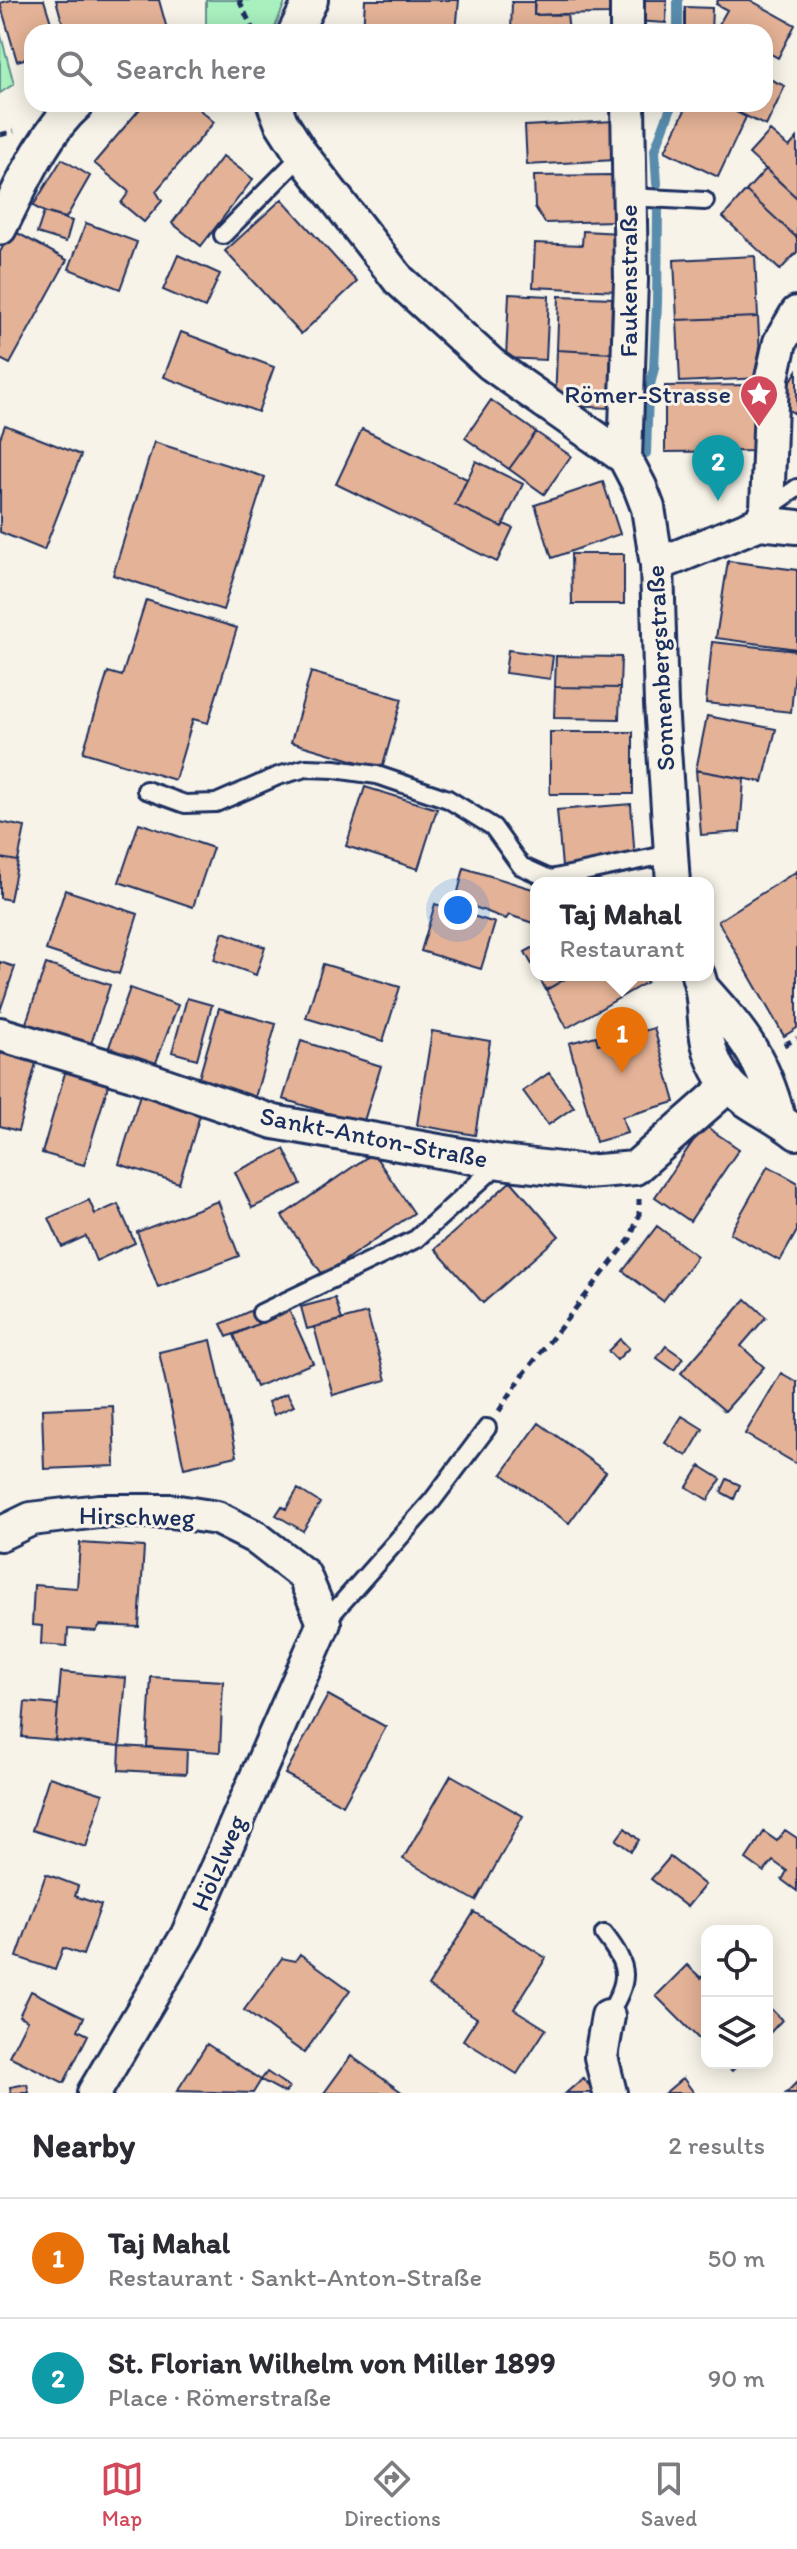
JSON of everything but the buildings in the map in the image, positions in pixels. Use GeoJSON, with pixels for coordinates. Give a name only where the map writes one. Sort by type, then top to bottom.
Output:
{"type":"FeatureCollection","features":[{"type":"Feature","properties":{"kind":"street"},"geometry":{"type":"LineString","coordinates":[[299,24],[311,0]]}},
{"type":"Feature","properties":{"kind":"street"},"geometry":{"type":"LineString","coordinates":[[627,0],[627,24]]}},
{"type":"Feature","properties":{"kind":"street"},"geometry":{"type":"LineString","coordinates":[[0,228],[44,147],[68,112]]}},
{"type":"Feature","properties":{"kind":"street","name":"Faukenstraße"},"geometry":{"type":"LineString","coordinates":[[625,458],[631,280],[628,112]]}},
{"type":"Feature","properties":{"kind":"street"},"geometry":{"type":"LineString","coordinates":[[278,113],[302,155],[399,280],[451,329],[540,401],[625,458]]}},
{"type":"Feature","properties":{"kind":"street"},"geometry":{"type":"LineString","coordinates":[[764,516],[772,378],[780,342],[797,313]]}},
{"type":"Feature","properties":{"kind":"street","name":"Sonnenbergstraße"},"geometry":{"type":"LineString","coordinates":[[625,458],[648,508],[657,565],[671,869]]}},
{"type":"Feature","properties":{"kind":"street"},"geometry":{"type":"LineString","coordinates":[[657,565],[764,516],[797,527]]}},
{"type":"Feature","properties":{"kind":"street"},"geometry":{"type":"LineString","coordinates":[[701,982],[709,1044],[728,1086],[759,1110],[788,1126]]}},
{"type":"Feature","properties":{"kind":"street"},"geometry":{"type":"LineString","coordinates":[[701,982],[759,1059],[788,1126]]}},
{"type":"Feature","properties":{"kind":"street","name":"Sankt-Anton-Straße"},"geometry":{"type":"LineString","coordinates":[[0,1034],[133,1074],[274,1122],[501,1162],[586,1172],[635,1168]]}},
{"type":"Feature","properties":{"kind":"street"},"geometry":{"type":"LineString","coordinates":[[635,1168],[728,1086]]}},
{"type":"Feature","properties":{"kind":"street","name":"Hirschweg"},"geometry":{"type":"LineString","coordinates":[[0,1534],[31,1519],[99,1511],[172,1511],[217,1518],[255,1537],[304,1575],[324,1623]]}},
{"type":"Feature","properties":{"kind":"street","name":"Hölzlweg"},"geometry":{"type":"LineString","coordinates":[[94,2093],[187,1936],[324,1623]]}},
{"type":"Feature","properties":{"kind":"street"},"geometry":{"type":"LineString","coordinates":[[608,2016],[601,2057],[610,2093]]}},
{"type":"Feature","properties":{"kind":"lane"},"geometry":{"type":"LineString","coordinates":[[223,235],[302,155]]}},
{"type":"Feature","properties":{"kind":"lane"},"geometry":{"type":"LineString","coordinates":[[629,197],[705,201]]}},
{"type":"Feature","properties":{"kind":"lane"},"geometry":{"type":"LineString","coordinates":[[764,516],[797,488]]}},
{"type":"Feature","properties":{"kind":"lane"},"geometry":{"type":"LineString","coordinates":[[146,790],[185,804],[216,803],[278,776],[306,768],[377,775],[448,799],[493,827],[521,866],[546,877]]}},
{"type":"Feature","properties":{"kind":"lane"},"geometry":{"type":"LineString","coordinates":[[574,877],[671,869]]}},
{"type":"Feature","properties":{"kind":"lane"},"geometry":{"type":"LineString","coordinates":[[261,1313],[416,1239],[501,1162]]}},
{"type":"Feature","properties":{"kind":"lane"},"geometry":{"type":"LineString","coordinates":[[324,1623],[432,1501],[487,1428]]}},
{"type":"Feature","properties":{"kind":"lane"},"geometry":{"type":"LineString","coordinates":[[604,1934],[622,1958],[623,1990],[608,2016]]}},
{"type":"Feature","properties":{"kind":"path"},"geometry":{"type":"LineString","coordinates":[[239,0],[250,24]]}},
{"type":"Feature","properties":{"kind":"path"},"geometry":{"type":"LineString","coordinates":[[487,1428],[523,1375],[630,1239],[639,1215],[635,1168]]}},
{"type":"Feature","properties":{"kind":"green space"},"geometry":{"type":"Polygon","coordinates":[[[206,0],[286,0],[276,24],[206,24],[206,0]]]}},
{"type":"Feature","properties":{"kind":"green space"},"geometry":{"type":"Polygon","coordinates":[[[0,32],[14,84],[0,93],[0,32]]]}},
{"type":"Feature","properties":{"kind":"waterway"},"geometry":{"type":"LineString","coordinates":[[678,0],[678,24]]}},
{"type":"Feature","properties":{"kind":"waterway"},"geometry":{"type":"LineString","coordinates":[[657,184],[655,150],[669,112]]}},
{"type":"Feature","properties":{"kind":"waterway"},"geometry":{"type":"LineString","coordinates":[[646,453],[648,393],[654,368],[658,210]]}},
{"type":"Feature","properties":{"kind":"place","name":"Römer-Strasse"},"geometry":{"type":"Point","coordinates":[759,428]}},
{"type":"Feature","properties":{"kind":"place","name":"St. Florian Wilhelm von Miller 1899"},"geometry":{"type":"Point","coordinates":[718,501]}},
{"type":"Feature","properties":{"kind":"place","name":"Taj Mahal"},"geometry":{"type":"Point","coordinates":[622,1073]}}]}
